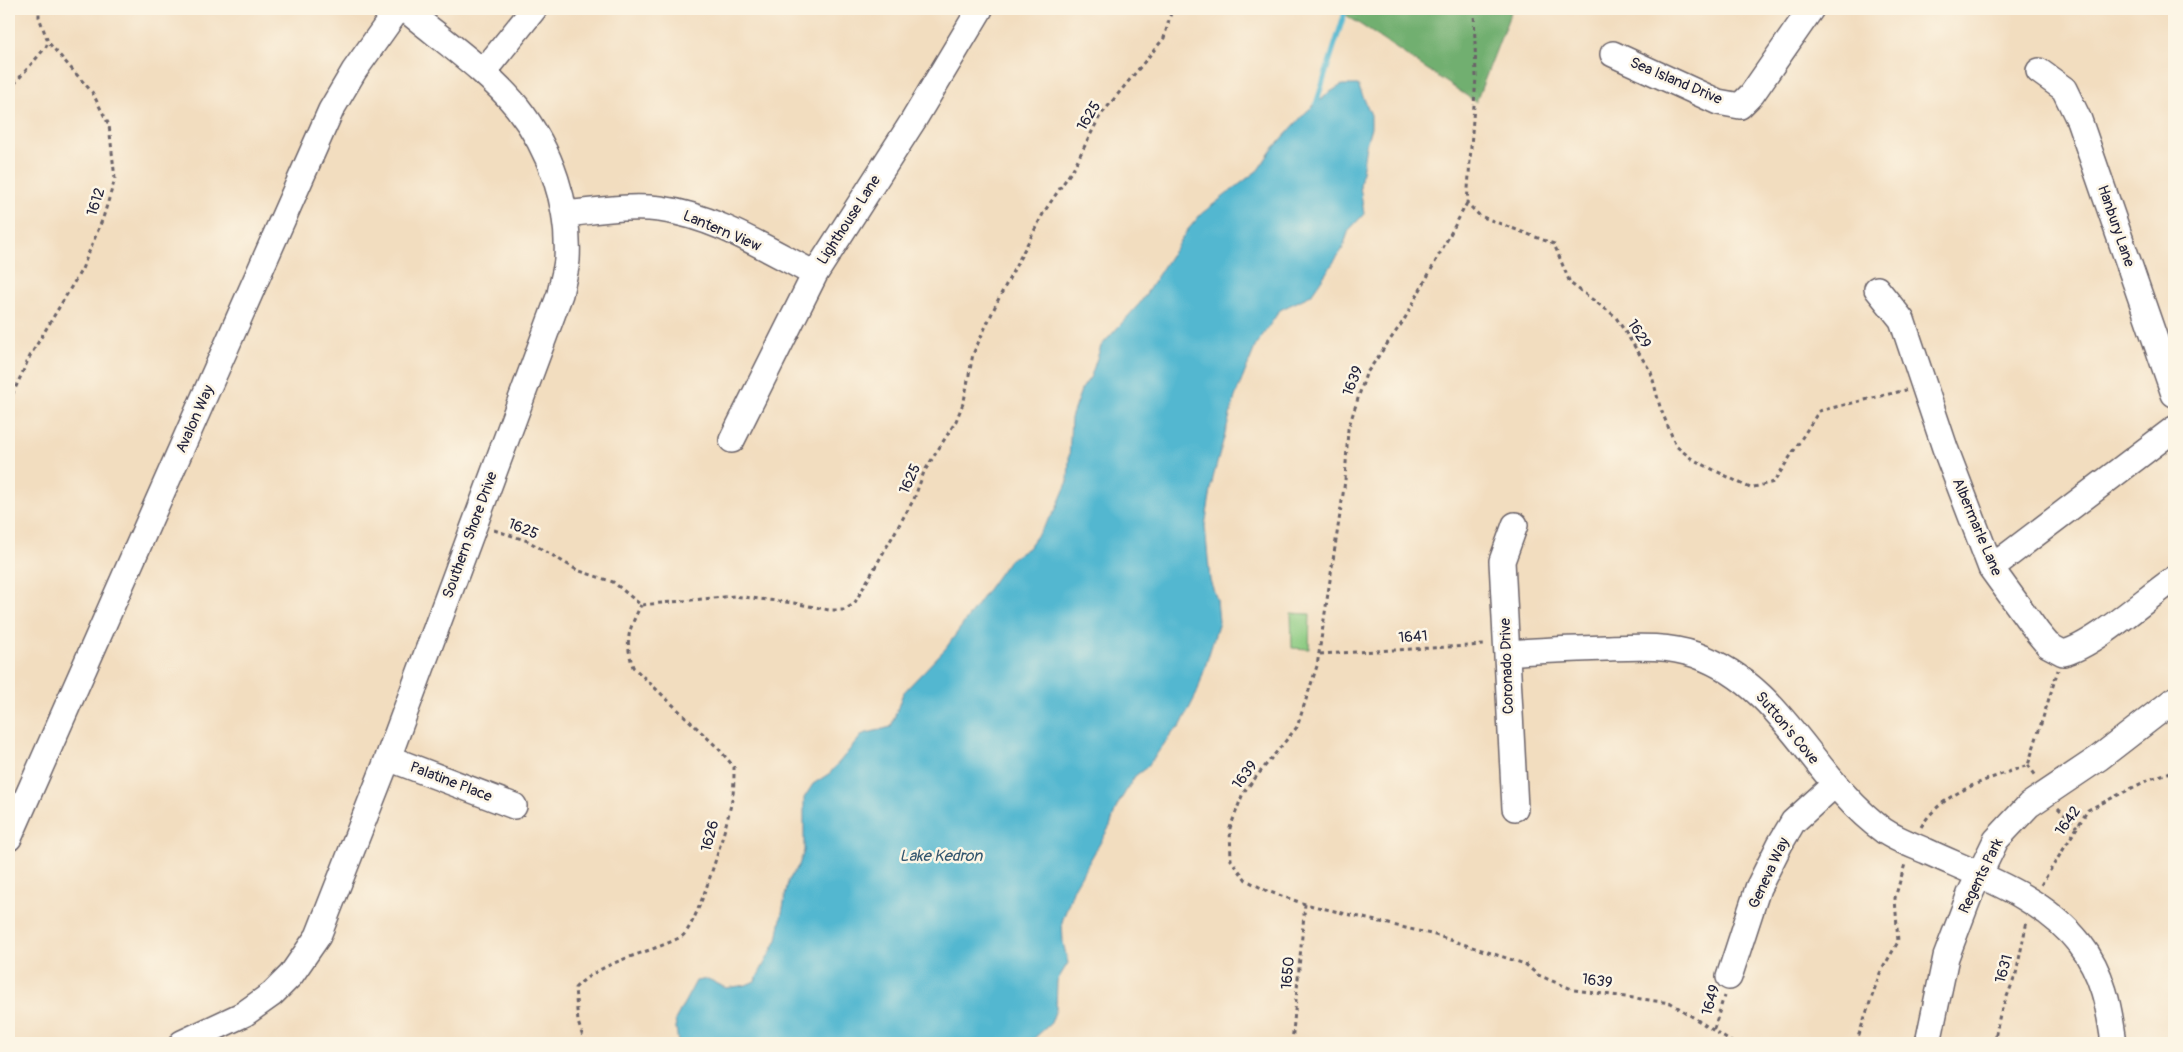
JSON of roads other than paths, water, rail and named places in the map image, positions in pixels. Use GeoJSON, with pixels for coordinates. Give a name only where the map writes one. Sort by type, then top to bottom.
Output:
{"type":"FeatureCollection","features":[{"type":"Feature","properties":{"kind":"street","name":"Avalon Way"},"geometry":{"type":"LineString","coordinates":[[9,838],[331,110],[354,71],[398,9]]}},
{"type":"Feature","properties":{"kind":"street","name":"Southern Shore Drive"},"geometry":{"type":"LineString","coordinates":[[193,1041],[244,1014],[272,994],[306,956],[318,936],[388,758],[560,294],[567,261],[565,214],[548,158],[533,130],[516,106],[483,72],[406,9]]}},
{"type":"Feature","properties":{"kind":"street"},"geometry":{"type":"LineString","coordinates":[[483,72],[534,9]]}},
{"type":"Feature","properties":{"kind":"street","name":"Lighthouse Lane"},"geometry":{"type":"LineString","coordinates":[[732,440],[814,274],[913,121],[980,9]]}},
{"type":"Feature","properties":{"kind":"street","name":"Sea Island Drive"},"geometry":{"type":"LineString","coordinates":[[1614,54],[1718,102],[1740,106],[1752,94],[1811,9]]}},
{"type":"Feature","properties":{"kind":"street","name":"Hanbury Lane"},"geometry":{"type":"LineString","coordinates":[[2039,71],[2064,89],[2079,120],[2174,394]]}},
{"type":"Feature","properties":{"kind":"street","name":"Lantern View"},"geometry":{"type":"LineString","coordinates":[[565,214],[644,208],[688,214],[733,232],[814,274]]}},
{"type":"Feature","properties":{"kind":"street","name":"Albermarle Lane"},"geometry":{"type":"LineString","coordinates":[[1877,289],[1902,320],[1963,497],[1991,568],[2048,645],[2063,653],[2084,645],[2174,579]]}},
{"type":"Feature","properties":{"kind":"street"},"geometry":{"type":"LineString","coordinates":[[1991,568],[2174,430]]}},
{"type":"Feature","properties":{"kind":"street","name":"Coronado Drive"},"geometry":{"type":"LineString","coordinates":[[1515,525],[1502,561],[1515,808]]}},
{"type":"Feature","properties":{"kind":"street","name":"Sutton's Cove"},"geometry":{"type":"LineString","coordinates":[[1507,648],[1646,647],[1674,649],[1696,655],[1731,671],[1759,691],[1834,785],[1864,815],[1886,832],[2032,900],[2054,918],[2079,944],[2096,969],[2105,992],[2114,1043]]}},
{"type":"Feature","properties":{"kind":"street","name":"Regents Park"},"geometry":{"type":"LineString","coordinates":[[1928,1043],[1946,957],[1970,894],[1996,840],[2029,805],[2099,758],[2174,700]]}},
{"type":"Feature","properties":{"kind":"street","name":"Palatine Place"},"geometry":{"type":"LineString","coordinates":[[388,758],[514,806]]}},
{"type":"Feature","properties":{"kind":"street","name":"Geneva Way"},"geometry":{"type":"LineString","coordinates":[[1729,977],[1758,888],[1780,844],[1793,822],[1834,785]]}},
{"type":"Feature","properties":{"kind":"water","name":"Lake Kedron"},"geometry":{"type":"Polygon","coordinates":[[[1342,85],[1358,85],[1371,115],[1371,127],[1366,145],[1360,186],[1364,214],[1349,230],[1342,250],[1311,295],[1280,310],[1256,345],[1235,397],[1213,478],[1205,526],[1210,580],[1217,600],[1219,622],[1197,693],[1180,727],[1173,732],[1147,767],[1135,776],[1117,806],[1110,826],[1074,888],[1062,922],[1063,942],[1068,963],[1057,981],[1056,1009],[1051,1023],[1029,1043],[678,1043],[675,1020],[696,981],[708,979],[726,988],[746,985],[755,981],[777,940],[788,881],[799,865],[804,851],[804,798],[813,784],[830,773],[863,734],[891,727],[903,693],[946,648],[1009,560],[1028,548],[1055,511],[1068,481],[1071,418],[1081,390],[1091,376],[1101,346],[1140,303],[1186,232],[1201,214],[1258,170],[1271,151],[1306,112],[1330,92],[1342,85]]]}},
{"type":"Feature","properties":{"kind":"waterway"},"geometry":{"type":"LineString","coordinates":[[1316,104],[1346,9]]}}]}
